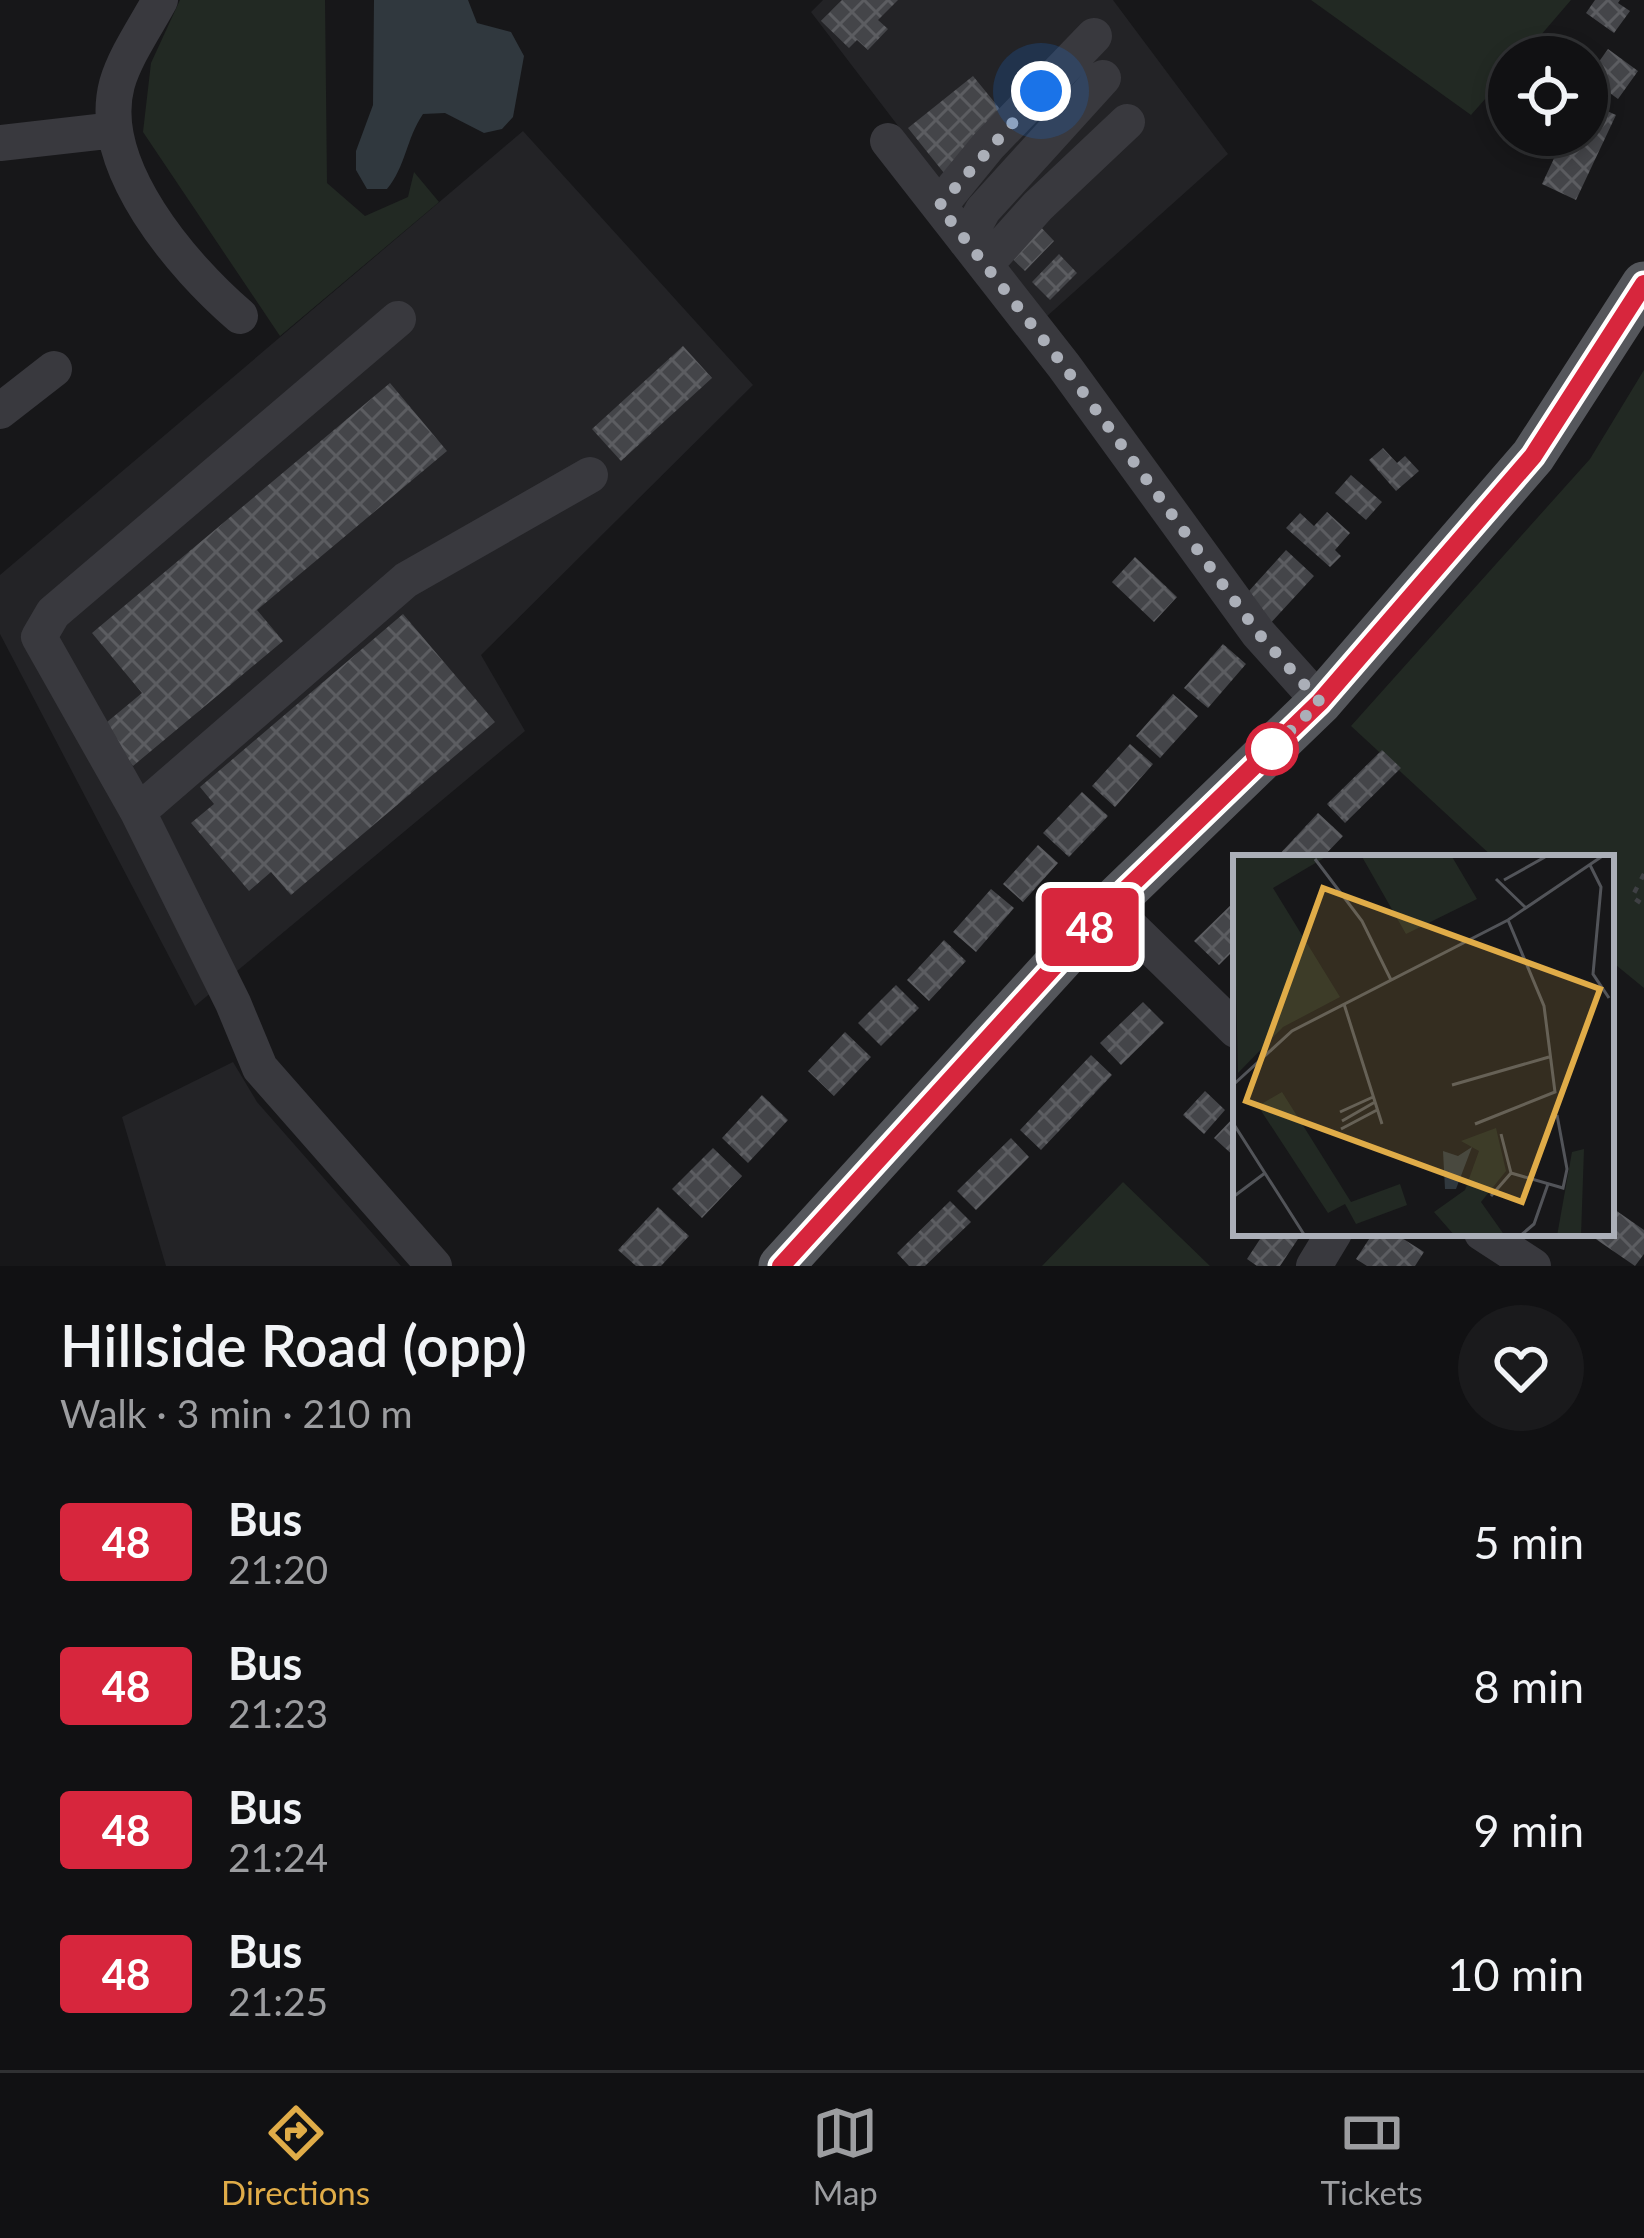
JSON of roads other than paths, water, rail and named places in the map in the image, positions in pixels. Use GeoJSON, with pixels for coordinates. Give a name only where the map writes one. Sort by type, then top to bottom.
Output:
{"type":"FeatureCollection","features":[{"type":"Feature","properties":{"kind":"main road"},"geometry":{"type":"LineString","coordinates":[[781,1266],[1109,906],[1320,702],[1533,456],[1644,284]]}},
{"type":"Feature","properties":{"kind":"street"},"geometry":{"type":"LineString","coordinates":[[160,0],[117,84],[115,130],[135,189],[173,248],[203,284],[240,316]]}},
{"type":"Feature","properties":{"kind":"street"},"geometry":{"type":"LineString","coordinates":[[939,206],[988,146],[1094,35]]}},
{"type":"Feature","properties":{"kind":"street"},"geometry":{"type":"LineString","coordinates":[[976,253],[983,210],[1103,78]]}},
{"type":"Feature","properties":{"kind":"street"},"geometry":{"type":"LineString","coordinates":[[976,253],[1038,206],[1127,122]]}},
{"type":"Feature","properties":{"kind":"street"},"geometry":{"type":"LineString","coordinates":[[0,143],[115,130]]}},
{"type":"Feature","properties":{"kind":"street"},"geometry":{"type":"LineString","coordinates":[[888,141],[1077,384],[1258,633],[1320,702]]}},
{"type":"Feature","properties":{"kind":"street"},"geometry":{"type":"LineString","coordinates":[[398,319],[52,613],[39,638],[138,812],[260,1068],[434,1266]]}},
{"type":"Feature","properties":{"kind":"street"},"geometry":{"type":"LineString","coordinates":[[0,411],[54,369]]}},
{"type":"Feature","properties":{"kind":"street"},"geometry":{"type":"LineString","coordinates":[[138,812],[406,580],[590,476]]}},
{"type":"Feature","properties":{"kind":"street"},"geometry":{"type":"LineString","coordinates":[[1109,906],[1233,1027]]}},
{"type":"Feature","properties":{"kind":"street"},"geometry":{"type":"LineString","coordinates":[[1314,1266],[1332,1236]]}},
{"type":"Feature","properties":{"kind":"street"},"geometry":{"type":"LineString","coordinates":[[1487,1236],[1533,1266]]}}]}
